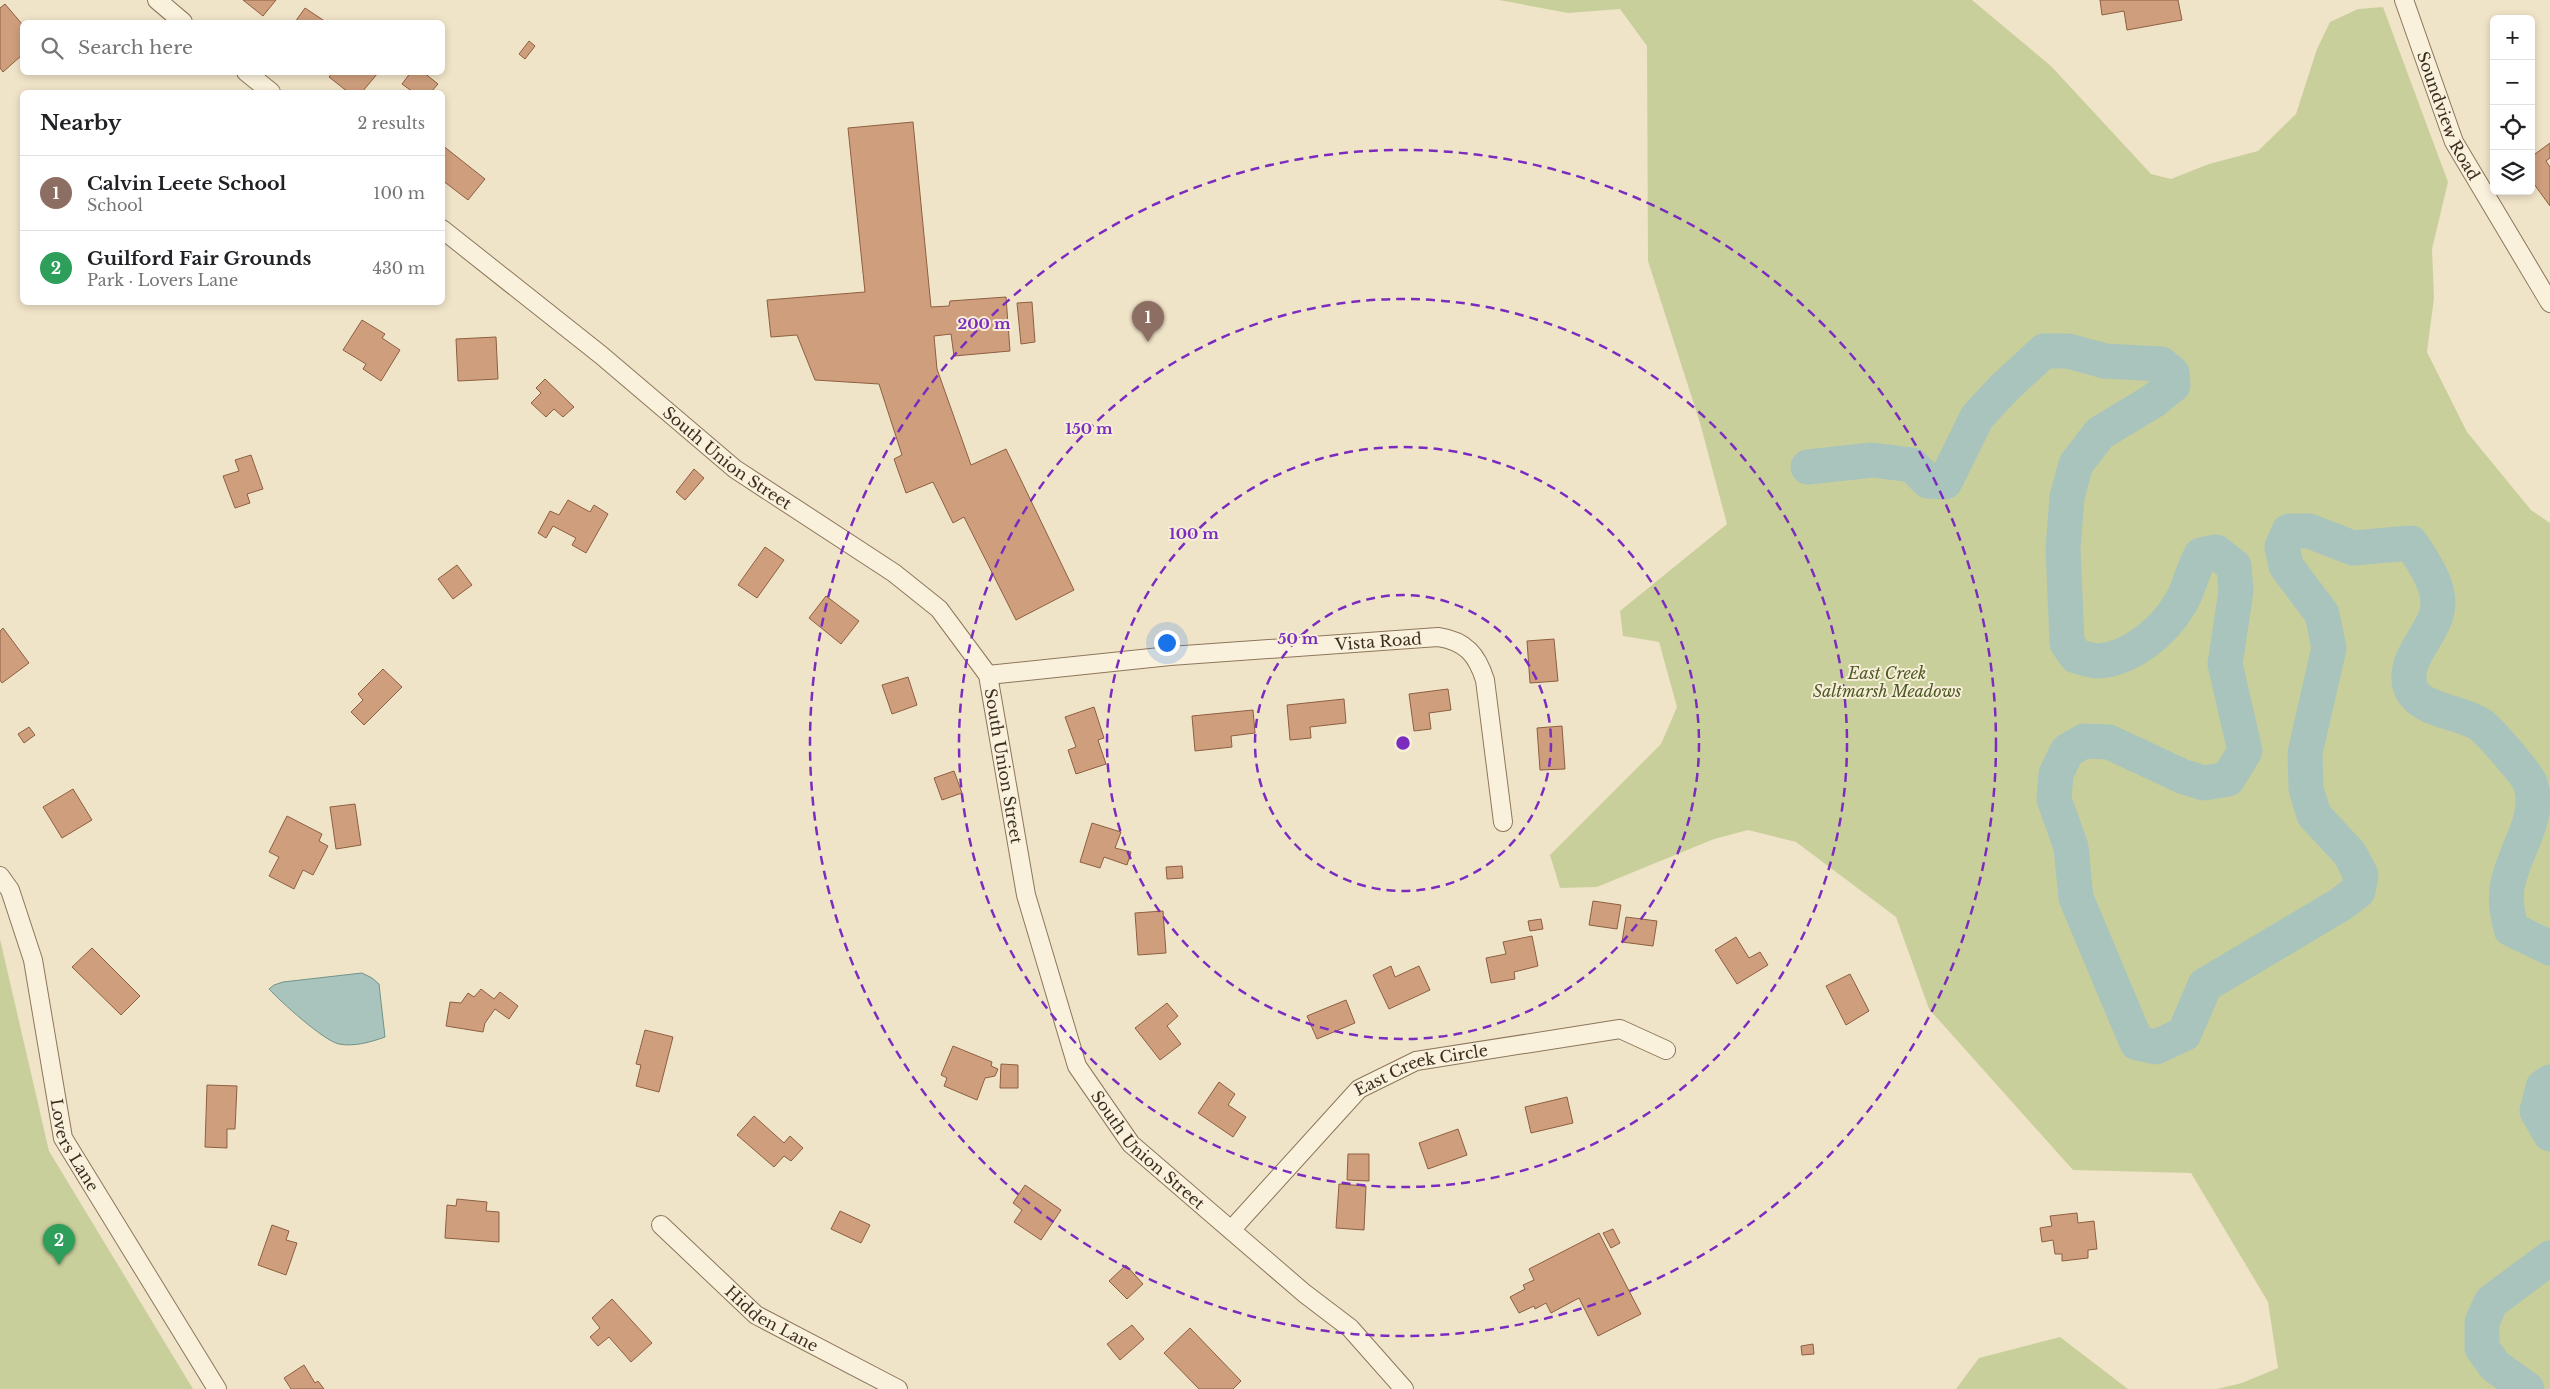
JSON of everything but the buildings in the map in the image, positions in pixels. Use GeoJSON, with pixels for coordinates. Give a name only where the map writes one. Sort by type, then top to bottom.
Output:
{"type":"FeatureCollection","features":[{"type":"Feature","properties":{"kind":"street"},"geometry":{"type":"LineString","coordinates":[[157,0],[181,20]]}},
{"type":"Feature","properties":{"kind":"street","name":"Soundview Road"},"geometry":{"type":"LineString","coordinates":[[2404,0],[2454,142],[2550,303]]}},
{"type":"Feature","properties":{"kind":"street"},"geometry":{"type":"LineString","coordinates":[[250,75],[268,90]]}},
{"type":"Feature","properties":{"kind":"street","name":"South Union Street"},"geometry":{"type":"LineString","coordinates":[[445,231],[601,355],[735,469],[894,573],[939,609],[988,675],[1026,895],[1077,1066],[1131,1144],[1232,1229],[1304,1293],[1350,1328],[1404,1389]]}},
{"type":"Feature","properties":{"kind":"street","name":"Vista Road"},"geometry":{"type":"LineString","coordinates":[[988,675],[1170,656],[1438,637],[1450,639],[1464,644],[1473,652],[1480,664],[1485,680],[1503,822]]}},
{"type":"Feature","properties":{"kind":"street","name":"Lovers Lane"},"geometry":{"type":"LineString","coordinates":[[0,876],[10,890],[33,960],[63,1138],[216,1389]]}},
{"type":"Feature","properties":{"kind":"street","name":"East Creek Circle"},"geometry":{"type":"LineString","coordinates":[[1232,1229],[1359,1089],[1416,1061],[1620,1029],[1666,1050]]}},
{"type":"Feature","properties":{"kind":"street","name":"Hidden Lane"},"geometry":{"type":"LineString","coordinates":[[661,1225],[756,1315],[898,1389]]}},
{"type":"Feature","properties":{"kind":"green space","name":"East Creek Saltmarsh Meadows"},"geometry":{"type":"Polygon","coordinates":[[[1499,0],[1972,0],[2051,66],[2151,174],[2171,179],[2209,164],[2258,151],[2296,114],[2317,49],[2330,22],[2358,9],[2383,7],[2448,182],[2432,249],[2434,298],[2427,352],[2467,432],[2531,510],[2550,523],[2550,1389],[2217,1389],[2242,1383],[2278,1368],[2268,1302],[2191,1173],[2073,1170],[1929,1009],[1896,917],[1796,842],[1748,830],[1714,839],[1597,887],[1560,888],[1550,855],[1661,744],[1677,707],[1659,642],[1623,636],[1620,611],[1727,524],[1700,423],[1648,261],[1647,46],[1620,9],[1568,13],[1499,0]]]}},
{"type":"Feature","properties":{"kind":"green space"},"geometry":{"type":"Polygon","coordinates":[[[0,939],[49,1151],[193,1389],[0,1389],[0,939]]]}},
{"type":"Feature","properties":{"kind":"green space"},"geometry":{"type":"Polygon","coordinates":[[[2060,1337],[2128,1389],[1956,1389],[1979,1358],[2060,1337]]]}},
{"type":"Feature","properties":{"kind":"water"},"geometry":{"type":"Polygon","coordinates":[[[362,973],[379,984],[385,1037],[362,1044],[339,1044],[323,1036],[269,989],[283,982],[362,973]]]}},
{"type":"Feature","properties":{"kind":"waterway"},"geometry":{"type":"LineString","coordinates":[[1808,467],[1872,460],[1912,465],[1928,481],[1945,482],[1977,417],[2004,388],[2044,351],[2068,351],[2105,361],[2161,364],[2172,373],[2173,385],[2153,401],[2100,433],[2076,464],[2067,497],[2063,548],[2067,643],[2076,656],[2095,661],[2122,655],[2145,642],[2156,633],[2183,599],[2201,555],[2216,552],[2234,566],[2236,591],[2225,664],[2245,751],[2228,779],[2204,783],[2184,777],[2109,742],[2084,741],[2067,751],[2056,774],[2054,799],[2071,847],[2076,898],[2137,1043],[2156,1047],[2184,1034],[2205,985],[2341,904],[2358,891],[2361,875],[2350,854],[2314,815],[2306,789],[2305,753],[2329,648],[2322,614],[2286,566],[2282,547],[2289,531],[2309,531],[2353,548],[2411,543],[2420,556],[2432,578],[2438,601],[2433,623],[2411,664],[2410,686],[2414,694],[2431,706],[2481,725],[2492,735],[2530,783],[2533,809],[2510,875],[2506,893],[2507,909],[2511,929],[2550,948]]}},
{"type":"Feature","properties":{"kind":"waterway"},"geometry":{"type":"LineString","coordinates":[[2550,1082],[2543,1087],[2537,1111],[2550,1134]]}},
{"type":"Feature","properties":{"kind":"waterway"},"geometry":{"type":"LineString","coordinates":[[2527,1389],[2495,1366],[2482,1348],[2482,1322],[2491,1302],[2550,1258]]}},
{"type":"Feature","properties":{"kind":"place","name":"Calvin Leete School"},"geometry":{"type":"Point","coordinates":[1148,342]}},
{"type":"Feature","properties":{"kind":"place","name":"Guilford Fair Grounds"},"geometry":{"type":"Point","coordinates":[59,1265]}}]}
